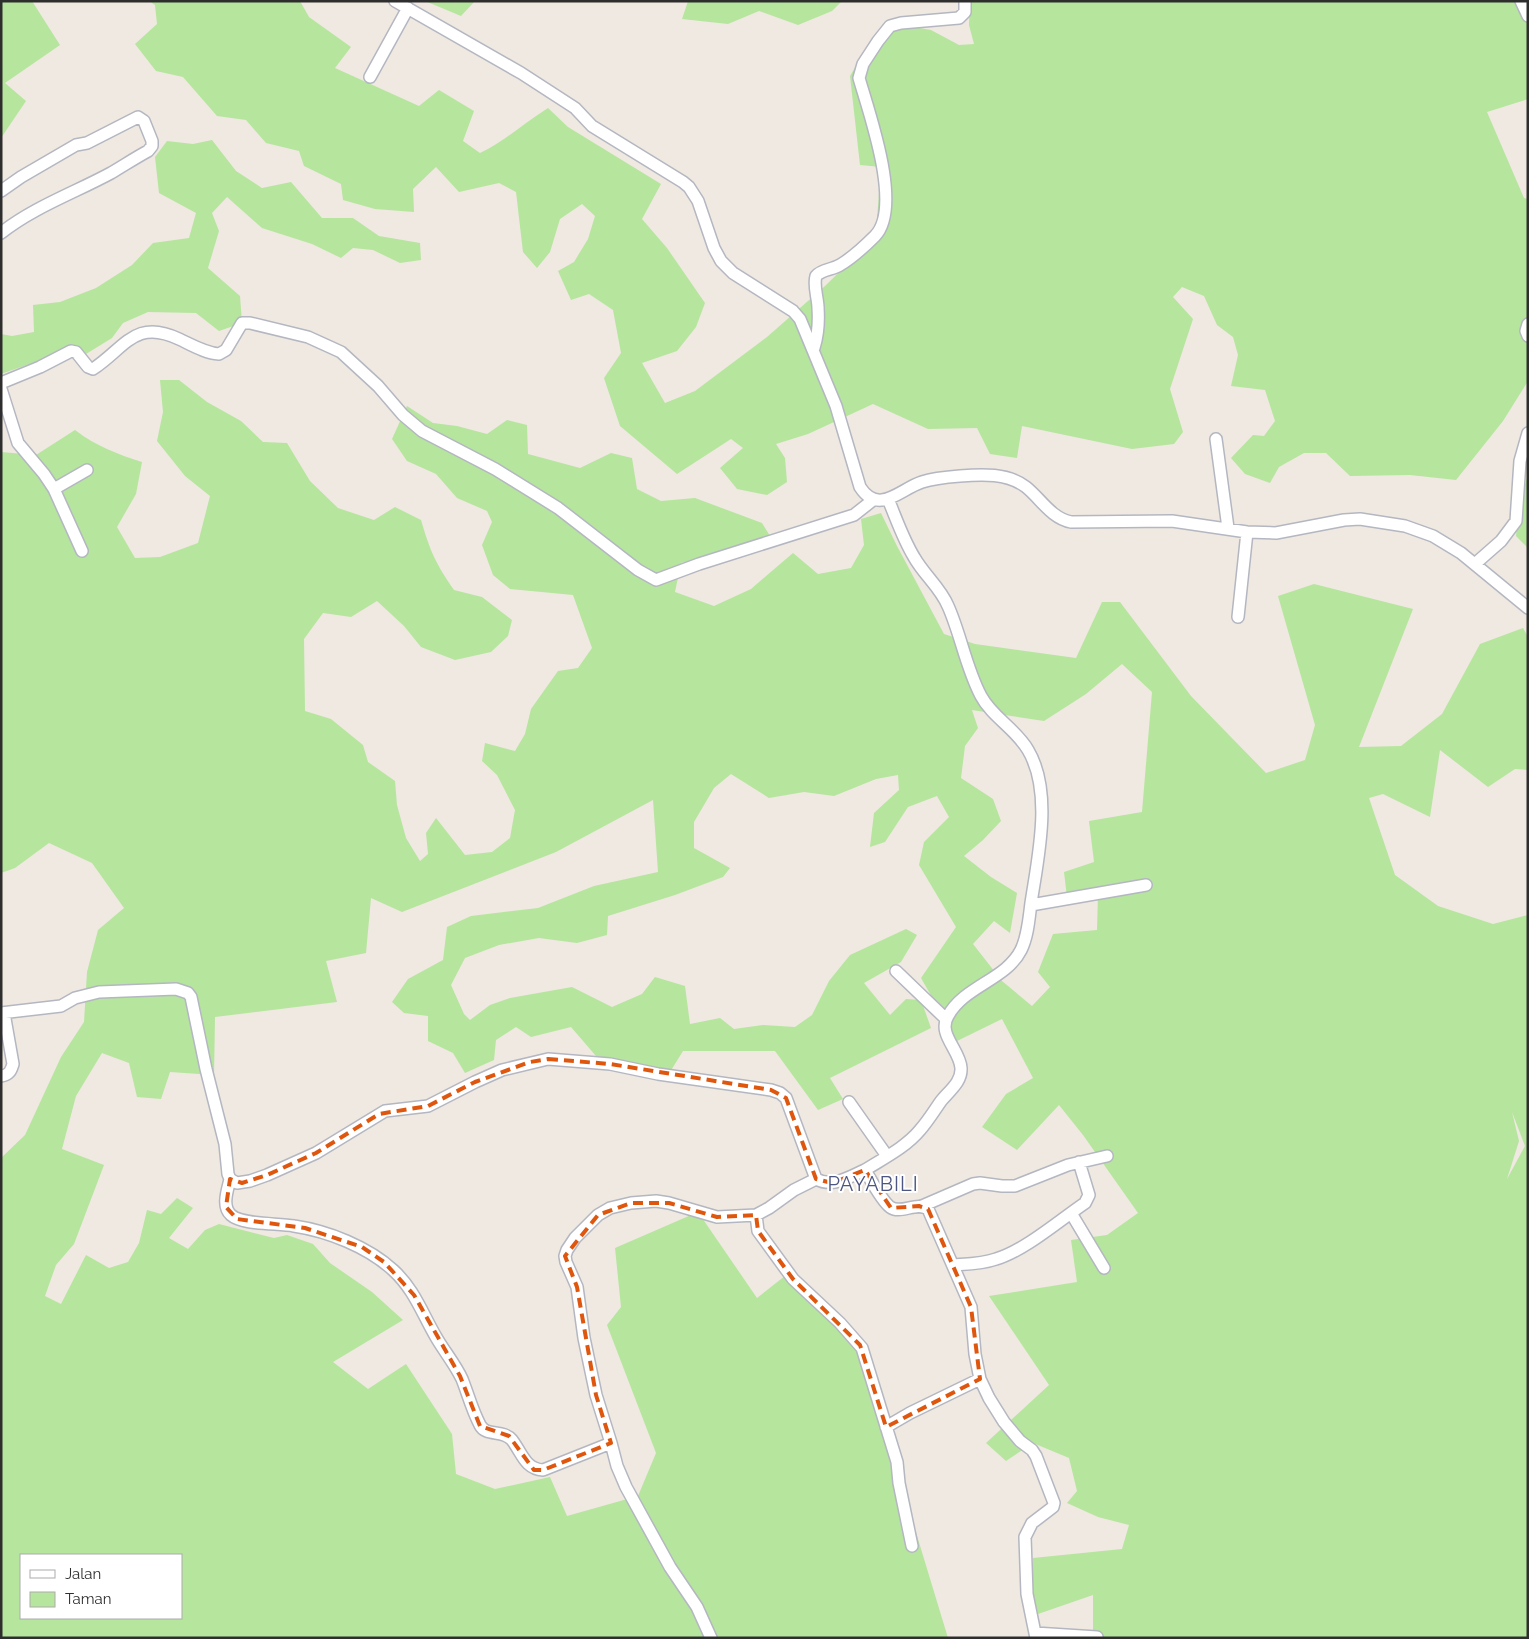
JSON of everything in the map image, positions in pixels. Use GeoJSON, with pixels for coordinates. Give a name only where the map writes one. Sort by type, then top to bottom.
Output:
{"type":"FeatureCollection","features":[{"type":"Feature","properties":{"kind":"street"},"geometry":{"type":"LineString","coordinates":[[395,1],[521,73],[575,108],[592,126],[689,187],[698,201],[714,248],[721,261],[733,273],[797,314],[814,348],[836,406],[860,486],[864,493],[873,500]]}},
{"type":"Feature","properties":{"kind":"street"},"geometry":{"type":"LineString","coordinates":[[814,348],[819,327],[816,276],[822,271],[840,265],[870,241],[881,229],[886,214],[883,166],[860,78],[863,64],[890,26],[902,23],[959,18],[965,12],[965,1]]}},
{"type":"Feature","properties":{"kind":"street"},"geometry":{"type":"LineString","coordinates":[[1521,1],[1528,16]]}},
{"type":"Feature","properties":{"kind":"street"},"geometry":{"type":"LineString","coordinates":[[370,77],[408,8]]}},
{"type":"Feature","properties":{"kind":"street"},"geometry":{"type":"LineString","coordinates":[[1,191],[76,145],[87,143],[138,117],[144,120],[152,142],[152,146],[148,151],[111,173],[44,206],[1,233]]}},
{"type":"Feature","properties":{"kind":"street"},"geometry":{"type":"LineString","coordinates":[[1,383],[40,367],[71,350],[76,352],[88,367],[93,368],[119,346],[145,332],[161,332],[202,350],[219,354],[226,350],[242,322],[308,338],[332,347],[352,360],[403,415],[422,431],[495,469],[558,508],[638,570],[656,580],[699,564],[854,514],[873,500],[888,499],[910,486],[932,479],[977,475],[1008,478],[1026,488],[1064,521],[1172,521],[1247,532],[1276,533],[1344,520],[1360,519],[1376,520],[1419,529],[1449,544],[1528,608]]}},
{"type":"Feature","properties":{"kind":"street"},"geometry":{"type":"LineString","coordinates":[[1528,324],[1526,330],[1528,336]]}},
{"type":"Feature","properties":{"kind":"street"},"geometry":{"type":"LineString","coordinates":[[1,389],[18,443],[54,488],[82,551]]}},
{"type":"Feature","properties":{"kind":"street"},"geometry":{"type":"LineString","coordinates":[[1476,564],[1500,541],[1516,521],[1520,461],[1528,433]]}},
{"type":"Feature","properties":{"kind":"street"},"geometry":{"type":"LineString","coordinates":[[1216,439],[1228,528]]}},
{"type":"Feature","properties":{"kind":"street"},"geometry":{"type":"LineString","coordinates":[[54,488],[87,470]]}},
{"type":"Feature","properties":{"kind":"street"},"geometry":{"type":"LineString","coordinates":[[230,1179],[237,1183],[242,1183],[267,1175],[316,1153],[345,1137],[379,1114],[394,1110],[428,1106],[502,1070],[548,1058],[610,1064],[658,1074],[771,1090],[780,1093],[786,1098],[816,1179],[824,1183],[832,1183],[865,1170],[887,1156],[921,1129],[959,1079],[961,1067],[947,1036],[945,1028],[946,1018],[966,996],[1006,968],[1016,958],[1024,944],[1039,856],[1041,823],[1040,784],[1030,752],[1022,740],[983,700],[948,606],[940,590],[914,557],[888,499]]}},
{"type":"Feature","properties":{"kind":"street"},"geometry":{"type":"LineString","coordinates":[[1238,617],[1247,532]]}},
{"type":"Feature","properties":{"kind":"street"},"geometry":{"type":"LineString","coordinates":[[1031,905],[1146,885]]}},
{"type":"Feature","properties":{"kind":"street"},"geometry":{"type":"LineString","coordinates":[[896,971],[946,1018]]}},
{"type":"Feature","properties":{"kind":"street"},"geometry":{"type":"LineString","coordinates":[[1,1076],[6,1075],[13,1064],[3,1013],[60,1006],[75,998],[99,992],[176,989],[188,993],[192,997],[206,1069],[225,1144],[230,1179],[226,1207],[230,1214],[237,1219],[305,1228],[344,1240],[372,1253],[395,1271],[414,1295],[435,1336],[460,1376],[480,1426],[488,1432],[503,1433],[508,1436],[534,1470],[543,1470],[611,1442]]}},
{"type":"Feature","properties":{"kind":"street"},"geometry":{"type":"LineString","coordinates":[[850,1102],[887,1156]]}},
{"type":"Feature","properties":{"kind":"street"},"geometry":{"type":"LineString","coordinates":[[865,1170],[886,1203],[895,1210],[922,1206],[973,1184],[1014,1186],[1068,1165],[1107,1156]]}},
{"type":"Feature","properties":{"kind":"street"},"geometry":{"type":"LineString","coordinates":[[953,1265],[983,1262],[1018,1250],[1085,1203],[1089,1195],[1079,1162]]}},
{"type":"Feature","properties":{"kind":"street"},"geometry":{"type":"LineString","coordinates":[[712,1638],[697,1607],[670,1567],[626,1487],[617,1466],[596,1396],[584,1338],[577,1288],[565,1256],[567,1250],[598,1215],[610,1208],[645,1201],[669,1203],[717,1217],[756,1215],[794,1190],[816,1179]]}},
{"type":"Feature","properties":{"kind":"street"},"geometry":{"type":"LineString","coordinates":[[922,1206],[928,1210],[971,1307],[975,1354],[980,1379],[1004,1422],[1036,1456],[1054,1503],[1053,1507],[1032,1523],[1025,1537],[1027,1594],[1036,1635],[1097,1637]]}},
{"type":"Feature","properties":{"kind":"street"},"geometry":{"type":"LineString","coordinates":[[1071,1213],[1104,1268]]}},
{"type":"Feature","properties":{"kind":"street"},"geometry":{"type":"LineString","coordinates":[[756,1215],[758,1231],[793,1279],[840,1322],[860,1345],[897,1462],[899,1482],[912,1546]]}},
{"type":"Feature","properties":{"kind":"street"},"geometry":{"type":"LineString","coordinates":[[886,1427],[910,1413],[980,1379]]}},
{"type":"Feature","properties":{"kind":"highlighted area"},"geometry":{"type":"Polygon","coordinates":[[[548,1059],[610,1064],[771,1090],[786,1098],[816,1179],[832,1183],[865,1170],[891,1208],[919,1206],[928,1209],[971,1307],[980,1379],[886,1427],[860,1345],[793,1279],[758,1231],[756,1215],[717,1217],[669,1203],[631,1203],[598,1215],[565,1256],[577,1287],[596,1395],[611,1443],[543,1470],[534,1470],[509,1436],[480,1426],[460,1376],[414,1295],[384,1262],[362,1247],[305,1228],[237,1219],[226,1207],[230,1179],[242,1183],[267,1175],[316,1153],[379,1114],[428,1106],[475,1082],[530,1062],[548,1059]]]}},
{"type":"Feature","properties":{"kind":"green space"},"geometry":{"type":"Polygon","coordinates":[[[1,1],[32,1],[60,45],[5,83],[26,101],[1,138],[1,1]]]}},
{"type":"Feature","properties":{"kind":"green space"},"geometry":{"type":"Polygon","coordinates":[[[149,1],[300,1],[309,17],[351,47],[335,68],[419,106],[439,90],[474,111],[463,141],[480,153],[498,143],[548,108],[568,127],[661,184],[642,219],[667,248],[705,303],[696,327],[677,351],[642,363],[665,403],[695,391],[767,337],[825,286],[866,246],[876,232],[881,167],[860,165],[850,76],[867,47],[882,29],[892,23],[931,30],[959,45],[974,44],[969,25],[970,1],[1528,1],[1528,99],[1487,112],[1524,198],[1528,199],[1528,381],[1503,421],[1456,480],[1410,475],[1350,476],[1326,453],[1304,453],[1279,467],[1270,483],[1245,474],[1231,458],[1253,435],[1264,436],[1275,421],[1265,390],[1231,386],[1238,355],[1233,337],[1217,325],[1204,296],[1182,287],[1173,297],[1193,319],[1170,389],[1183,432],[1174,444],[1132,449],[1022,426],[1017,458],[990,454],[977,428],[928,429],[873,404],[808,434],[776,444],[785,458],[787,482],[767,495],[737,489],[720,468],[743,448],[731,439],[677,474],[620,426],[604,378],[621,353],[613,310],[589,294],[571,300],[558,271],[574,262],[588,239],[595,216],[582,204],[560,219],[550,252],[537,268],[523,252],[516,192],[499,183],[459,192],[436,167],[413,189],[414,212],[375,209],[343,200],[341,184],[304,166],[299,151],[266,143],[246,120],[217,116],[183,77],[156,71],[135,44],[157,24],[155,5],[149,1]]]}},
{"type":"Feature","properties":{"kind":"green space"},"geometry":{"type":"Polygon","coordinates":[[[425,1],[475,1],[461,16],[425,1]]]}},
{"type":"Feature","properties":{"kind":"green space"},"geometry":{"type":"Polygon","coordinates":[[[688,1],[842,1],[832,11],[798,25],[759,11],[728,24],[682,19],[688,1]]]}},
{"type":"Feature","properties":{"kind":"green space"},"geometry":{"type":"Polygon","coordinates":[[[212,140],[236,171],[262,188],[291,182],[322,218],[353,218],[379,236],[420,243],[421,260],[400,263],[373,250],[353,248],[341,258],[312,244],[262,228],[227,197],[212,213],[219,231],[208,268],[240,296],[242,323],[219,331],[196,313],[148,312],[123,323],[112,338],[86,354],[72,349],[1,374],[1,334],[12,336],[34,332],[33,305],[60,302],[96,288],[132,265],[153,243],[189,238],[196,213],[159,193],[155,157],[167,141],[193,144],[212,140]]]}},
{"type":"Feature","properties":{"kind":"green space"},"geometry":{"type":"Polygon","coordinates":[[[160,380],[179,380],[207,402],[241,421],[263,442],[287,443],[310,481],[338,508],[374,520],[395,507],[421,520],[434,557],[454,590],[482,597],[512,620],[508,636],[491,652],[455,660],[421,647],[404,626],[377,601],[351,617],[323,613],[304,639],[305,711],[331,719],[363,745],[368,762],[395,781],[397,805],[406,838],[420,861],[428,854],[426,833],[436,818],[465,855],[492,852],[510,838],[515,810],[497,775],[482,761],[485,743],[515,751],[525,734],[531,709],[558,671],[578,668],[592,648],[573,595],[510,589],[493,575],[482,545],[492,522],[487,511],[457,498],[436,474],[407,461],[392,439],[407,406],[433,423],[457,426],[487,434],[507,420],[527,425],[528,454],[580,468],[611,453],[632,458],[637,489],[661,501],[695,498],[762,523],[770,536],[751,547],[681,563],[675,592],[714,606],[751,589],[793,553],[818,574],[851,568],[864,545],[861,519],[881,513],[944,634],[975,644],[1076,658],[1102,602],[1120,602],[1191,696],[1266,773],[1305,760],[1315,725],[1278,596],[1314,584],[1413,609],[1359,747],[1401,746],[1442,714],[1480,644],[1523,628],[1528,637],[1528,770],[1515,769],[1488,787],[1440,750],[1430,817],[1383,794],[1369,798],[1395,875],[1438,906],[1493,924],[1528,915],[1528,1638],[1093,1638],[1093,1595],[1038,1614],[1033,1595],[1033,1558],[1122,1549],[1129,1525],[1098,1517],[1067,1503],[1077,1491],[1069,1458],[1033,1443],[1006,1461],[986,1443],[1049,1385],[989,1296],[1077,1282],[1071,1240],[1107,1235],[1138,1213],[1083,1135],[1059,1105],[1017,1150],[982,1127],[1006,1094],[1033,1078],[1002,1019],[957,1041],[921,978],[956,927],[919,865],[924,842],[949,817],[937,796],[908,807],[885,842],[870,847],[874,813],[899,790],[898,775],[876,779],[834,796],[804,792],[769,798],[731,774],[714,788],[694,822],[694,848],[730,868],[723,877],[675,895],[608,916],[607,935],[577,943],[539,938],[499,945],[465,958],[451,985],[464,1014],[470,1020],[490,1005],[510,998],[572,987],[612,1007],[642,994],[655,977],[685,986],[690,1024],[720,1018],[734,1029],[763,1025],[795,1027],[812,1015],[829,981],[850,955],[906,929],[917,935],[901,962],[864,983],[890,1015],[906,999],[921,1000],[931,1028],[830,1078],[843,1099],[818,1110],[775,1051],[683,1051],[670,1072],[596,1056],[571,1027],[531,1037],[516,1027],[496,1040],[494,1060],[465,1073],[453,1053],[428,1041],[428,1016],[404,1013],[392,1002],[408,979],[443,960],[447,927],[471,916],[538,908],[594,886],[658,872],[653,800],[556,852],[402,912],[371,898],[366,953],[326,961],[337,1002],[215,1017],[214,1075],[170,1072],[161,1099],[137,1097],[129,1063],[102,1053],[76,1096],[62,1149],[104,1165],[74,1244],[56,1265],[45,1296],[61,1304],[86,1255],[109,1268],[128,1262],[139,1243],[147,1210],[161,1214],[177,1198],[193,1208],[169,1238],[188,1249],[205,1230],[219,1224],[274,1238],[287,1235],[313,1244],[330,1263],[372,1292],[403,1320],[333,1362],[368,1389],[406,1364],[452,1434],[456,1474],[495,1489],[550,1477],[567,1516],[638,1496],[656,1453],[607,1325],[621,1307],[615,1248],[698,1212],[757,1298],[790,1272],[825,1318],[858,1341],[948,1638],[1,1638],[1,1158],[25,1135],[61,1057],[84,1022],[87,972],[98,930],[124,908],[92,863],[49,843],[15,868],[1,873],[1,452],[36,455],[75,430],[107,449],[142,462],[136,494],[117,527],[135,558],[160,557],[198,543],[210,496],[185,476],[157,441],[163,412],[160,380]],[[1122,664],[1086,694],[1044,721],[972,710],[978,728],[965,746],[961,778],[993,799],[1001,821],[964,856],[991,877],[1017,893],[1010,933],[994,921],[973,944],[1002,981],[1032,1006],[1050,987],[1038,972],[1053,934],[1097,930],[1098,894],[1067,897],[1064,872],[1094,862],[1089,821],[1142,812],[1152,692],[1122,664]],[[1512,1112],[1519,1141],[1507,1179],[1525,1146],[1512,1112]]]}},
{"type":"Feature","properties":{"kind":"green space"},"geometry":{"type":"Polygon","coordinates":[[[1527,478],[1528,548],[1516,536],[1519,505],[1527,478]]]}},
{"type":"Feature","properties":{"kind":"district","name":"PAYABILI"},"geometry":{"type":"Point","coordinates":[873,1184]}}]}
